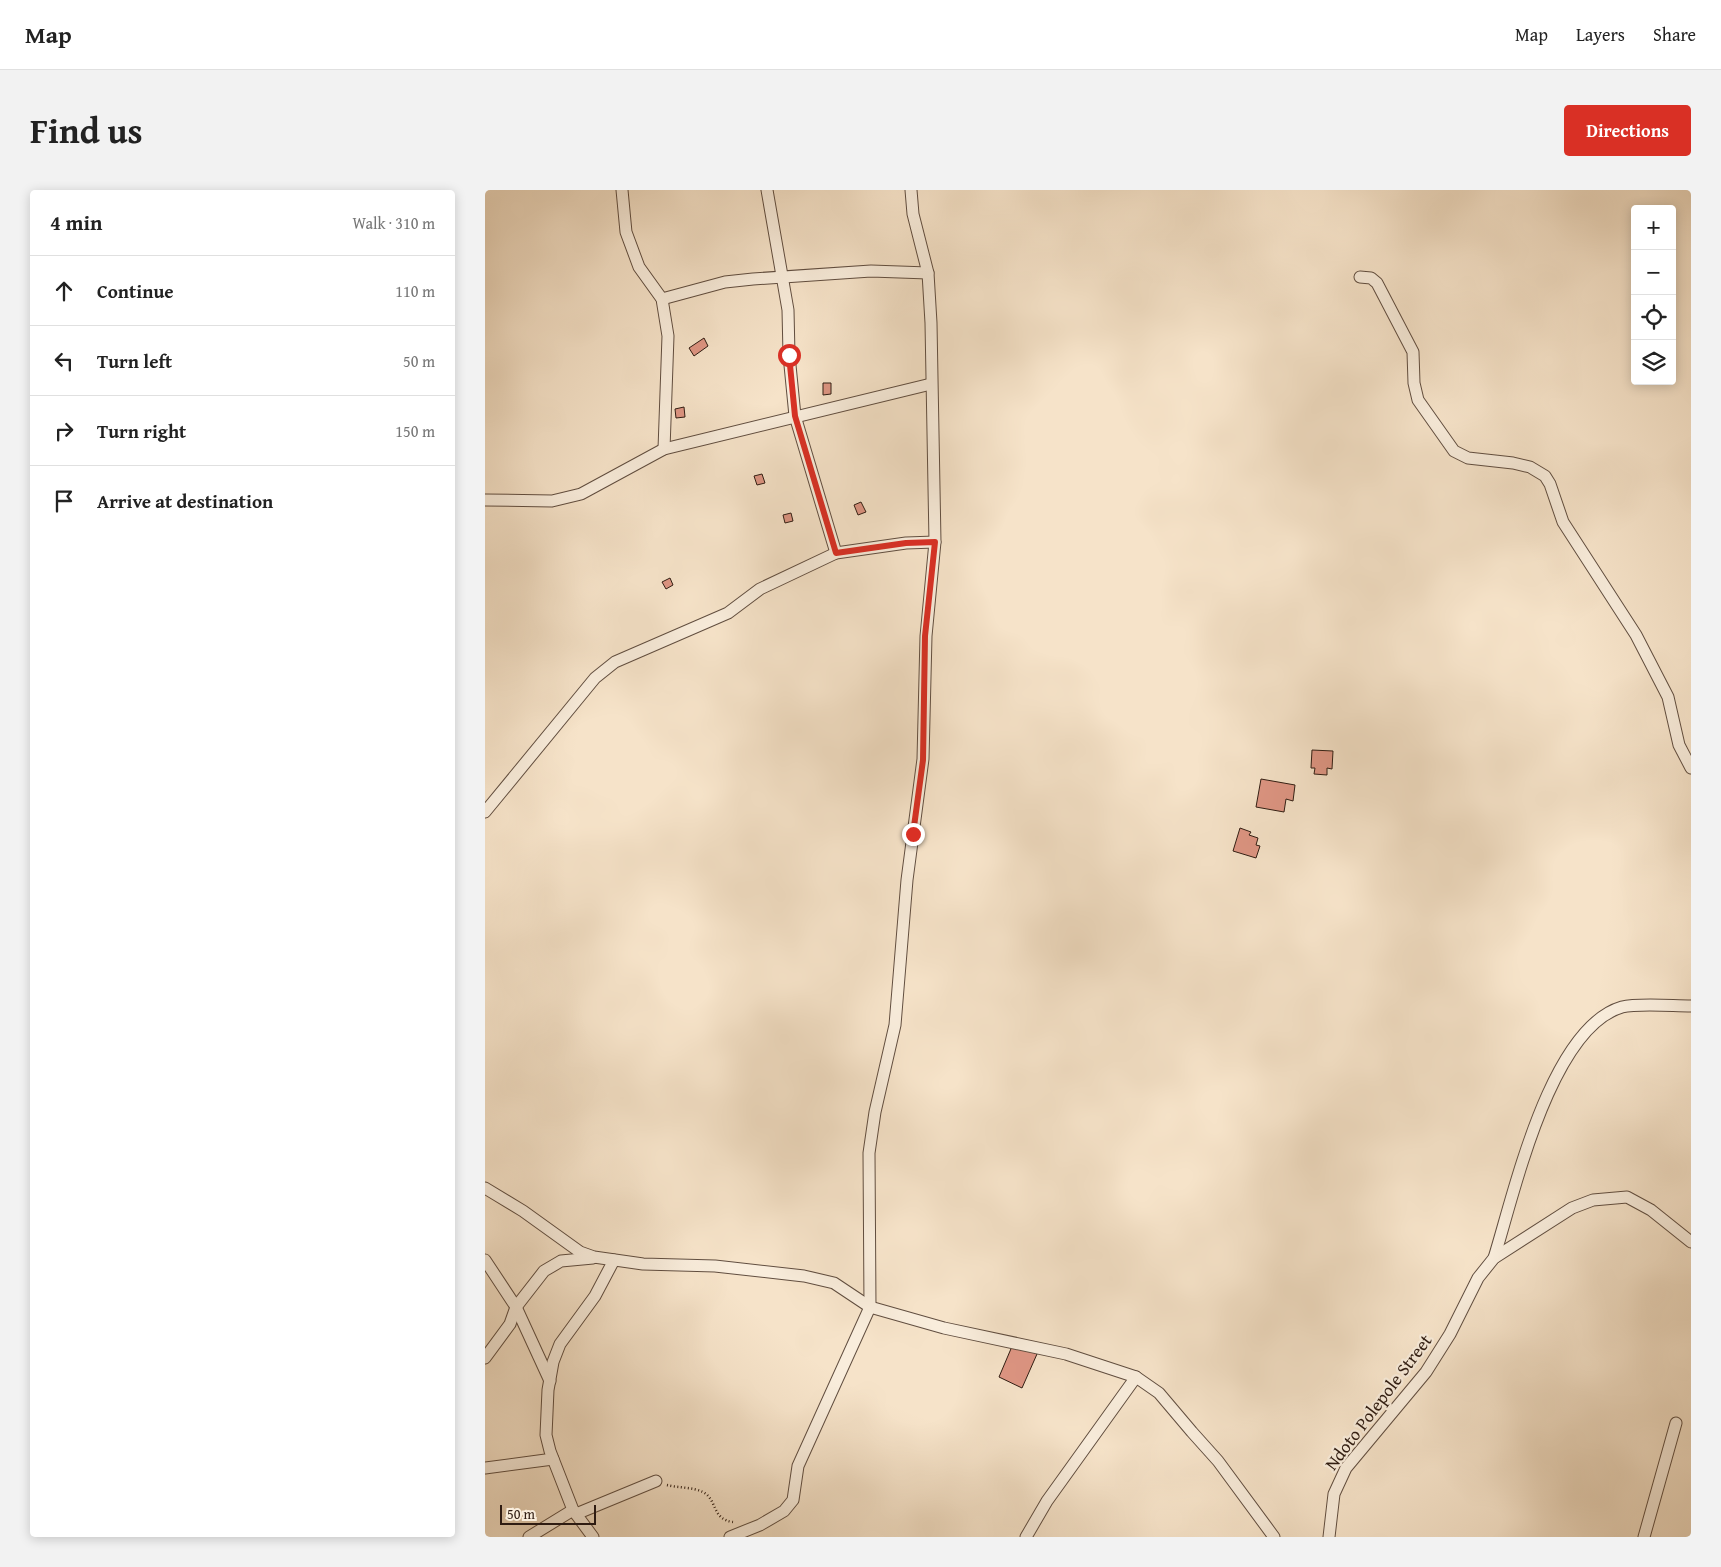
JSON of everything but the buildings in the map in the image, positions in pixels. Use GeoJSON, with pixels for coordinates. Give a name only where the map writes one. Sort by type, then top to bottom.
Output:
{"type":"FeatureCollection","features":[{"type":"Feature","properties":{"kind":"street"},"geometry":{"type":"LineString","coordinates":[[622,190],[626,232],[639,267],[662,299],[668,336],[665,449]]}},
{"type":"Feature","properties":{"kind":"street"},"geometry":{"type":"LineString","coordinates":[[767,190],[788,310],[789,355],[795,416],[836,553]]}},
{"type":"Feature","properties":{"kind":"street"},"geometry":{"type":"LineString","coordinates":[[730,1537],[760,1526],[784,1511],[793,1500],[799,1466],[870,1307],[869,1153],[875,1112],[895,1025],[907,880],[923,760],[925,636],[935,542],[931,322],[928,273],[913,214],[911,190]]}},
{"type":"Feature","properties":{"kind":"street"},"geometry":{"type":"LineString","coordinates":[[662,299],[725,282],[783,276],[871,271],[928,273]]}},
{"type":"Feature","properties":{"kind":"street"},"geometry":{"type":"LineString","coordinates":[[1360,278],[1371,278],[1377,284],[1413,352],[1414,383],[1418,400],[1454,452],[1468,458],[1513,463],[1530,468],[1545,476],[1550,484],[1563,522],[1636,635],[1668,697],[1679,745],[1691,768]]}},
{"type":"Feature","properties":{"kind":"street"},"geometry":{"type":"LineString","coordinates":[[485,500],[552,501],[581,494],[665,449],[931,384]]}},
{"type":"Feature","properties":{"kind":"street"},"geometry":{"type":"LineString","coordinates":[[485,812],[547,733],[595,678],[609,666],[727,613],[760,589],[836,553],[906,543],[935,542]]}},
{"type":"Feature","properties":{"kind":"street"},"geometry":{"type":"LineString","coordinates":[[1494,1258],[1529,1144],[1549,1089],[1581,1036],[1598,1020],[1623,1007],[1691,1006]]}},
{"type":"Feature","properties":{"kind":"street"},"geometry":{"type":"LineString","coordinates":[[485,1188],[523,1211],[581,1252],[594,1257],[643,1264],[715,1266],[804,1276],[834,1283],[870,1307],[944,1328],[1066,1354],[1136,1377],[1159,1393],[1176,1412],[1218,1462],[1274,1537]]}},
{"type":"Feature","properties":{"kind":"street","name":"Ndoto Polepole Street"},"geometry":{"type":"LineString","coordinates":[[1329,1537],[1334,1494],[1346,1468],[1425,1372],[1450,1334],[1478,1278],[1494,1258],[1572,1208],[1593,1200],[1627,1197],[1651,1210],[1691,1242]]}},
{"type":"Feature","properties":{"kind":"street"},"geometry":{"type":"LineString","coordinates":[[485,1358],[510,1324],[516,1307],[528,1290],[552,1265],[561,1261],[594,1257]]}},
{"type":"Feature","properties":{"kind":"street"},"geometry":{"type":"LineString","coordinates":[[485,1260],[516,1307],[550,1381]]}},
{"type":"Feature","properties":{"kind":"street"},"geometry":{"type":"LineString","coordinates":[[593,1537],[575,1512],[553,1459],[546,1435],[550,1381],[553,1362],[561,1344],[595,1296],[614,1260]]}},
{"type":"Feature","properties":{"kind":"street"},"geometry":{"type":"LineString","coordinates":[[1026,1537],[1047,1501],[1136,1377]]}},
{"type":"Feature","properties":{"kind":"street"},"geometry":{"type":"LineString","coordinates":[[1644,1537],[1676,1423]]}},
{"type":"Feature","properties":{"kind":"street"},"geometry":{"type":"LineString","coordinates":[[485,1468],[553,1459]]}},
{"type":"Feature","properties":{"kind":"street"},"geometry":{"type":"LineString","coordinates":[[529,1537],[575,1512],[656,1481]]}},
{"type":"Feature","properties":{"kind":"path"},"geometry":{"type":"LineString","coordinates":[[656,1481],[678,1488],[702,1492],[709,1497],[717,1515],[726,1521],[734,1522]]}},
{"type":"Feature","properties":{"kind":"route"},"geometry":{"type":"LineString","coordinates":[[789,355],[795,416],[836,553],[906,543],[935,542],[925,636],[923,760],[913,834]]}}]}
